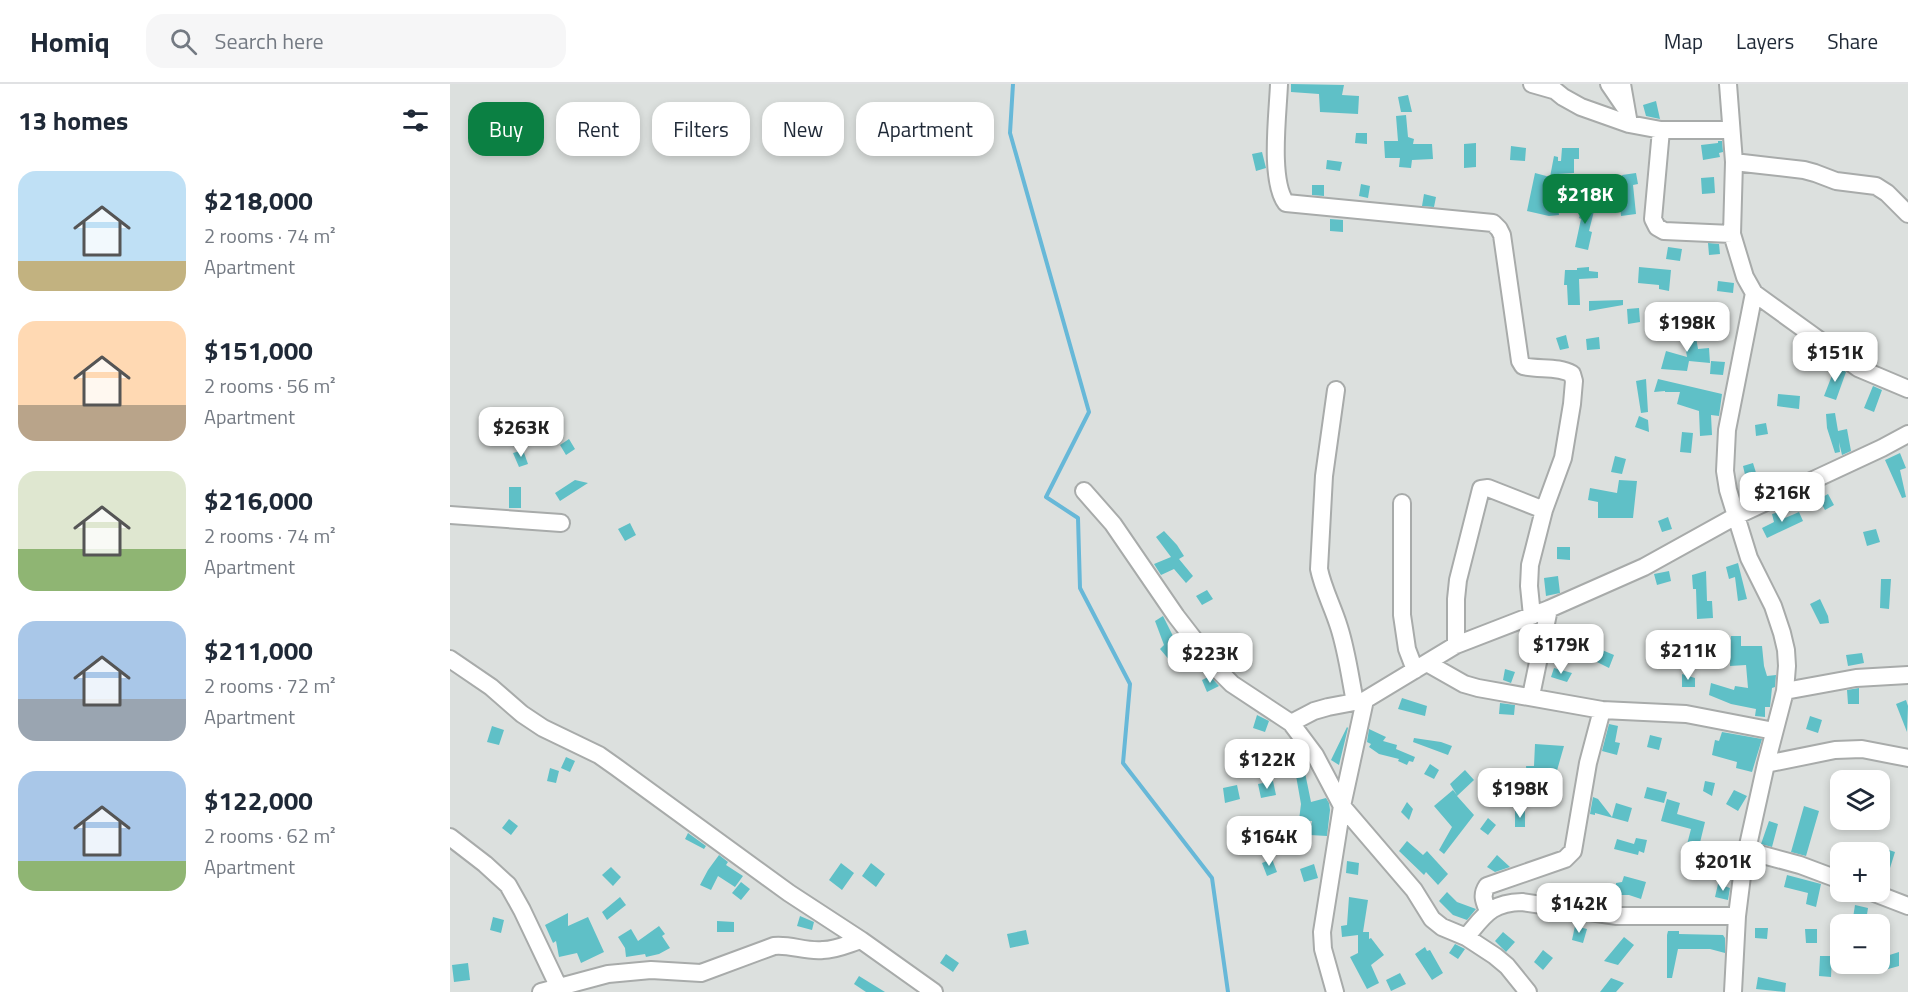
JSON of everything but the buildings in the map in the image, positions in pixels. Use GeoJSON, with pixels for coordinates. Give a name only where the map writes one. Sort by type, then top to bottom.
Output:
{"type":"FeatureCollection","features":[{"type":"Feature","properties":{"kind":"street"},"geometry":{"type":"LineString","coordinates":[[1279,84],[1275,156],[1281,190],[1286,203],[1493,223],[1502,235],[1520,361],[1523,366],[1566,370],[1572,374],[1574,381],[1563,458],[1544,510],[1530,565],[1529,586],[1532,616]]}},
{"type":"Feature","properties":{"kind":"street"},"geometry":{"type":"LineString","coordinates":[[1532,84],[1550,87],[1581,107],[1629,124],[1661,130],[1731,130]]}},
{"type":"Feature","properties":{"kind":"street"},"geometry":{"type":"LineString","coordinates":[[1609,84],[1625,106]]}},
{"type":"Feature","properties":{"kind":"street"},"geometry":{"type":"LineString","coordinates":[[1622,84],[1629,124]]}},
{"type":"Feature","properties":{"kind":"street"},"geometry":{"type":"LineString","coordinates":[[1728,84],[1734,162],[1732,234],[1745,278],[1754,293],[1858,368],[1908,389]]}},
{"type":"Feature","properties":{"kind":"street"},"geometry":{"type":"LineString","coordinates":[[1661,130],[1653,219],[1657,227],[1664,231],[1732,234]]}},
{"type":"Feature","properties":{"kind":"street"},"geometry":{"type":"LineString","coordinates":[[1734,162],[1804,170],[1836,181],[1876,186],[1887,193],[1908,214]]}},
{"type":"Feature","properties":{"kind":"street"},"geometry":{"type":"LineString","coordinates":[[1733,992],[1737,916],[1743,868],[1785,691],[1786,650],[1782,633],[1773,606],[1749,558],[1728,490],[1725,449],[1727,430],[1754,293]]}},
{"type":"Feature","properties":{"kind":"street"},"geometry":{"type":"LineString","coordinates":[[1335,992],[1323,949],[1322,932],[1360,701],[1339,626],[1318,569],[1324,476],[1336,390]]}},
{"type":"Feature","properties":{"kind":"street"},"geometry":{"type":"LineString","coordinates":[[1291,723],[1314,711],[1360,701],[1456,645],[1549,609],[1644,567],[1736,516],[1908,434]]}},
{"type":"Feature","properties":{"kind":"street"},"geometry":{"type":"LineString","coordinates":[[1456,645],[1458,580],[1481,489],[1488,488],[1544,510]]}},
{"type":"Feature","properties":{"kind":"street"},"geometry":{"type":"LineString","coordinates":[[1084,491],[1113,524],[1176,616],[1217,669],[1232,684],[1291,723],[1315,755],[1342,806],[1414,890],[1432,919],[1442,927],[1466,937],[1495,956],[1507,966],[1528,992]]}},
{"type":"Feature","properties":{"kind":"street"},"geometry":{"type":"LineString","coordinates":[[1402,503],[1402,615],[1407,649],[1421,667],[1478,688],[1602,710],[1686,714],[1774,731]]}},
{"type":"Feature","properties":{"kind":"street"},"geometry":{"type":"LineString","coordinates":[[450,515],[561,523]]}},
{"type":"Feature","properties":{"kind":"street"},"geometry":{"type":"LineString","coordinates":[[1531,696],[1549,609]]}},
{"type":"Feature","properties":{"kind":"street"},"geometry":{"type":"LineString","coordinates":[[450,659],[491,687],[522,714],[543,728],[598,755],[616,767],[789,892],[933,992]]}},
{"type":"Feature","properties":{"kind":"street"},"geometry":{"type":"LineString","coordinates":[[1785,691],[1856,678],[1908,675]]}},
{"type":"Feature","properties":{"kind":"street"},"geometry":{"type":"LineString","coordinates":[[1488,911],[1483,892],[1486,886],[1565,859],[1573,851],[1588,763],[1602,710]]}},
{"type":"Feature","properties":{"kind":"street"},"geometry":{"type":"LineString","coordinates":[[1766,764],[1862,749],[1908,758]]}},
{"type":"Feature","properties":{"kind":"street"},"geometry":{"type":"LineString","coordinates":[[450,837],[485,864],[507,885],[522,910],[560,990]]}},
{"type":"Feature","properties":{"kind":"street"},"geometry":{"type":"LineString","coordinates":[[1748,851],[1800,865],[1830,876]]}},
{"type":"Feature","properties":{"kind":"street"},"geometry":{"type":"LineString","coordinates":[[1890,899],[1908,906]]}},
{"type":"Feature","properties":{"kind":"street"},"geometry":{"type":"LineString","coordinates":[[1466,937],[1488,911],[1506,902],[1522,902],[1617,916],[1737,916]]}},
{"type":"Feature","properties":{"kind":"street"},"geometry":{"type":"LineString","coordinates":[[541,992],[560,990],[608,974],[651,970],[701,973],[774,946],[782,945],[822,951],[861,940]]}},
{"type":"Feature","properties":{"kind":"waterway"},"geometry":{"type":"LineString","coordinates":[[1013,84],[1010,133],[1089,412],[1046,497],[1078,518],[1080,588],[1130,684],[1123,763],[1212,878],[1228,992]]}}]}
